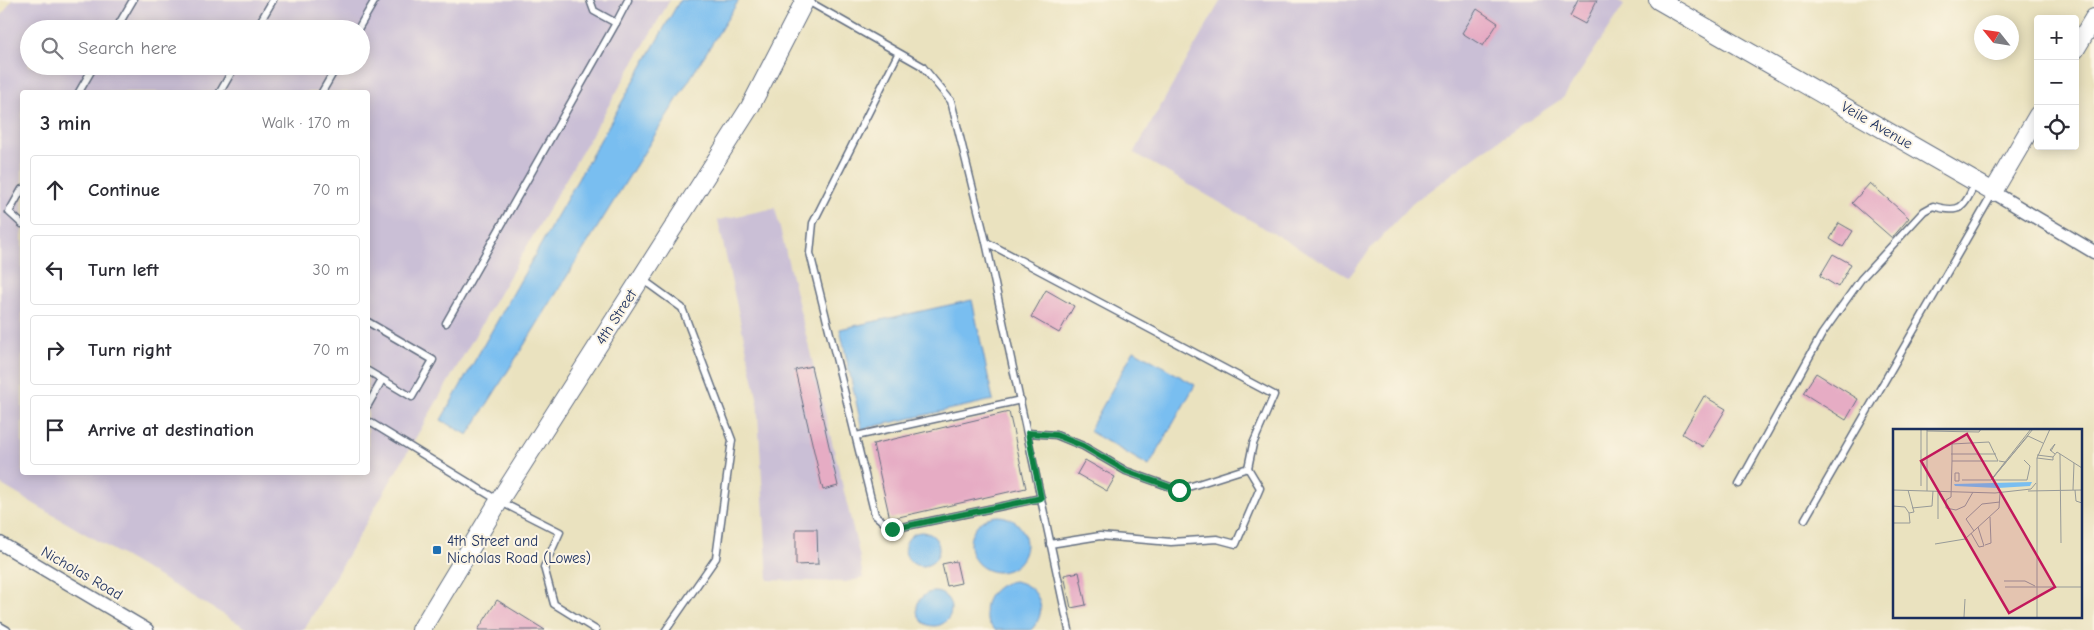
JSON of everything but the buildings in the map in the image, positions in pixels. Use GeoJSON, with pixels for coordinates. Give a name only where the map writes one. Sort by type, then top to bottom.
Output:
{"type":"FeatureCollection","features":[{"type":"Feature","properties":{"kind":"street","name":"4th Street"},"geometry":{"type":"LineString","coordinates":[[422,630],[499,502],[750,107],[805,0]]}},
{"type":"Feature","properties":{"kind":"street","name":"Veile Avenue"},"geometry":{"type":"LineString","coordinates":[[1658,0],[2094,252]]}},
{"type":"Feature","properties":{"kind":"street"},"geometry":{"type":"LineString","coordinates":[[2079,43],[2094,18]]}},
{"type":"Feature","properties":{"kind":"street"},"geometry":{"type":"LineString","coordinates":[[1993,192],[2034,122]]}},
{"type":"Feature","properties":{"kind":"street","name":"Nicholas Road"},"geometry":{"type":"LineString","coordinates":[[0,543],[147,630]]}},
{"type":"Feature","properties":{"kind":"lane"},"geometry":{"type":"LineString","coordinates":[[121,20],[133,0]]}},
{"type":"Feature","properties":{"kind":"lane"},"geometry":{"type":"LineString","coordinates":[[261,20],[273,0]]}},
{"type":"Feature","properties":{"kind":"lane"},"geometry":{"type":"LineString","coordinates":[[363,20],[375,0]]}},
{"type":"Feature","properties":{"kind":"lane"},"geometry":{"type":"LineString","coordinates":[[590,0],[594,11],[616,22]]}},
{"type":"Feature","properties":{"kind":"lane"},"geometry":{"type":"LineString","coordinates":[[446,322],[628,0]]}},
{"type":"Feature","properties":{"kind":"lane"},"geometry":{"type":"LineString","coordinates":[[805,0],[922,66],[951,100],[986,242],[1070,630]]}},
{"type":"Feature","properties":{"kind":"lane"},"geometry":{"type":"LineString","coordinates":[[898,54],[813,223],[810,253],[874,515],[892,529],[1041,498]]}},
{"type":"Feature","properties":{"kind":"lane"},"geometry":{"type":"LineString","coordinates":[[80,90],[89,75]]}},
{"type":"Feature","properties":{"kind":"lane"},"geometry":{"type":"LineString","coordinates":[[221,90],[230,75]]}},
{"type":"Feature","properties":{"kind":"lane"},"geometry":{"type":"LineString","coordinates":[[323,90],[332,75]]}},
{"type":"Feature","properties":{"kind":"lane"},"geometry":{"type":"LineString","coordinates":[[1738,484],[1822,334],[1861,279],[1924,211],[1933,206],[1950,211],[1958,210],[1968,199],[1975,182]]}},
{"type":"Feature","properties":{"kind":"lane"},"geometry":{"type":"LineString","coordinates":[[1805,519],[1993,192]]}},
{"type":"Feature","properties":{"kind":"lane"},"geometry":{"type":"LineString","coordinates":[[20,193],[9,212],[20,222]]}},
{"type":"Feature","properties":{"kind":"lane"},"geometry":{"type":"LineString","coordinates":[[986,242],[1274,395],[1253,444],[1248,468],[1260,488],[1236,544],[1217,539],[1170,542],[1100,536],[1050,544]]}},
{"type":"Feature","properties":{"kind":"lane"},"geometry":{"type":"LineString","coordinates":[[641,278],[682,308],[732,440],[716,558],[666,630]]}},
{"type":"Feature","properties":{"kind":"lane"},"geometry":{"type":"LineString","coordinates":[[370,323],[433,360],[412,397],[370,373]]}},
{"type":"Feature","properties":{"kind":"lane"},"geometry":{"type":"LineString","coordinates":[[370,401],[382,380]]}},
{"type":"Feature","properties":{"kind":"lane"},"geometry":{"type":"LineString","coordinates":[[856,436],[1021,400]]}},
{"type":"Feature","properties":{"kind":"lane"},"geometry":{"type":"LineString","coordinates":[[370,422],[499,502],[560,532],[544,568],[554,604],[596,630]]}},
{"type":"Feature","properties":{"kind":"lane"},"geometry":{"type":"LineString","coordinates":[[1028,433],[1056,435],[1083,446],[1126,471],[1179,490],[1248,468]]}},
{"type":"Feature","properties":{"kind":"lane"},"geometry":{"type":"LineString","coordinates":[[0,626],[7,630]]}},
{"type":"Feature","properties":{"kind":"shaded area"},"geometry":{"type":"Polygon","coordinates":[[[12,0],[670,0],[304,630],[250,630],[0,484],[0,18],[12,0]]]}},
{"type":"Feature","properties":{"kind":"shaded area"},"geometry":{"type":"Polygon","coordinates":[[[1221,0],[1615,0],[1624,5],[1563,98],[1484,150],[1413,203],[1371,248],[1349,277],[1134,153],[1221,0]]]}},
{"type":"Feature","properties":{"kind":"shaded area"},"geometry":{"type":"Polygon","coordinates":[[[775,208],[859,553],[863,578],[846,582],[768,580],[757,397],[718,220],[775,208]]]}},
{"type":"Feature","properties":{"kind":"water"},"geometry":{"type":"Polygon","coordinates":[[[680,0],[739,0],[468,435],[441,420],[680,0]]]}},
{"type":"Feature","properties":{"kind":"water"},"geometry":{"type":"Polygon","coordinates":[[[972,300],[993,400],[862,429],[840,329],[972,300]]]}},
{"type":"Feature","properties":{"kind":"water"},"geometry":{"type":"Polygon","coordinates":[[[1134,350],[1195,385],[1149,466],[1089,431],[1134,350]]]}},
{"type":"Feature","properties":{"kind":"water"},"geometry":{"type":"Polygon","coordinates":[[[992,516],[1004,516],[1018,524],[1026,538],[1024,555],[1018,564],[1004,572],[992,572],[982,567],[975,560],[970,550],[970,538],[975,528],[982,521],[992,516]]]}},
{"type":"Feature","properties":{"kind":"water"},"geometry":{"type":"Polygon","coordinates":[[[922,532],[929,533],[934,537],[938,542],[938,556],[934,561],[929,565],[922,566],[915,565],[910,561],[906,556],[905,549],[906,542],[910,537],[915,533],[922,532]]]}},
{"type":"Feature","properties":{"kind":"water"},"geometry":{"type":"Polygon","coordinates":[[[1014,581],[1023,583],[1030,588],[1039,600],[1041,607],[1037,623],[1031,630],[995,630],[989,623],[985,607],[992,593],[998,587],[1014,581]]]}},
{"type":"Feature","properties":{"kind":"water"},"geometry":{"type":"Polygon","coordinates":[[[934,592],[946,597],[951,609],[946,621],[934,626],[922,621],[917,609],[922,597],[934,592]]]}},
{"type":"Feature","properties":{"kind":"place","name":"4th Street and Nicholas Road (Lowes)"},"geometry":{"type":"Point","coordinates":[437,550]}},
{"type":"Feature","properties":{"kind":"route"},"geometry":{"type":"LineString","coordinates":[[892,529],[1041,498],[1028,433],[1056,435],[1083,446],[1126,471],[1179,490]]}}]}
